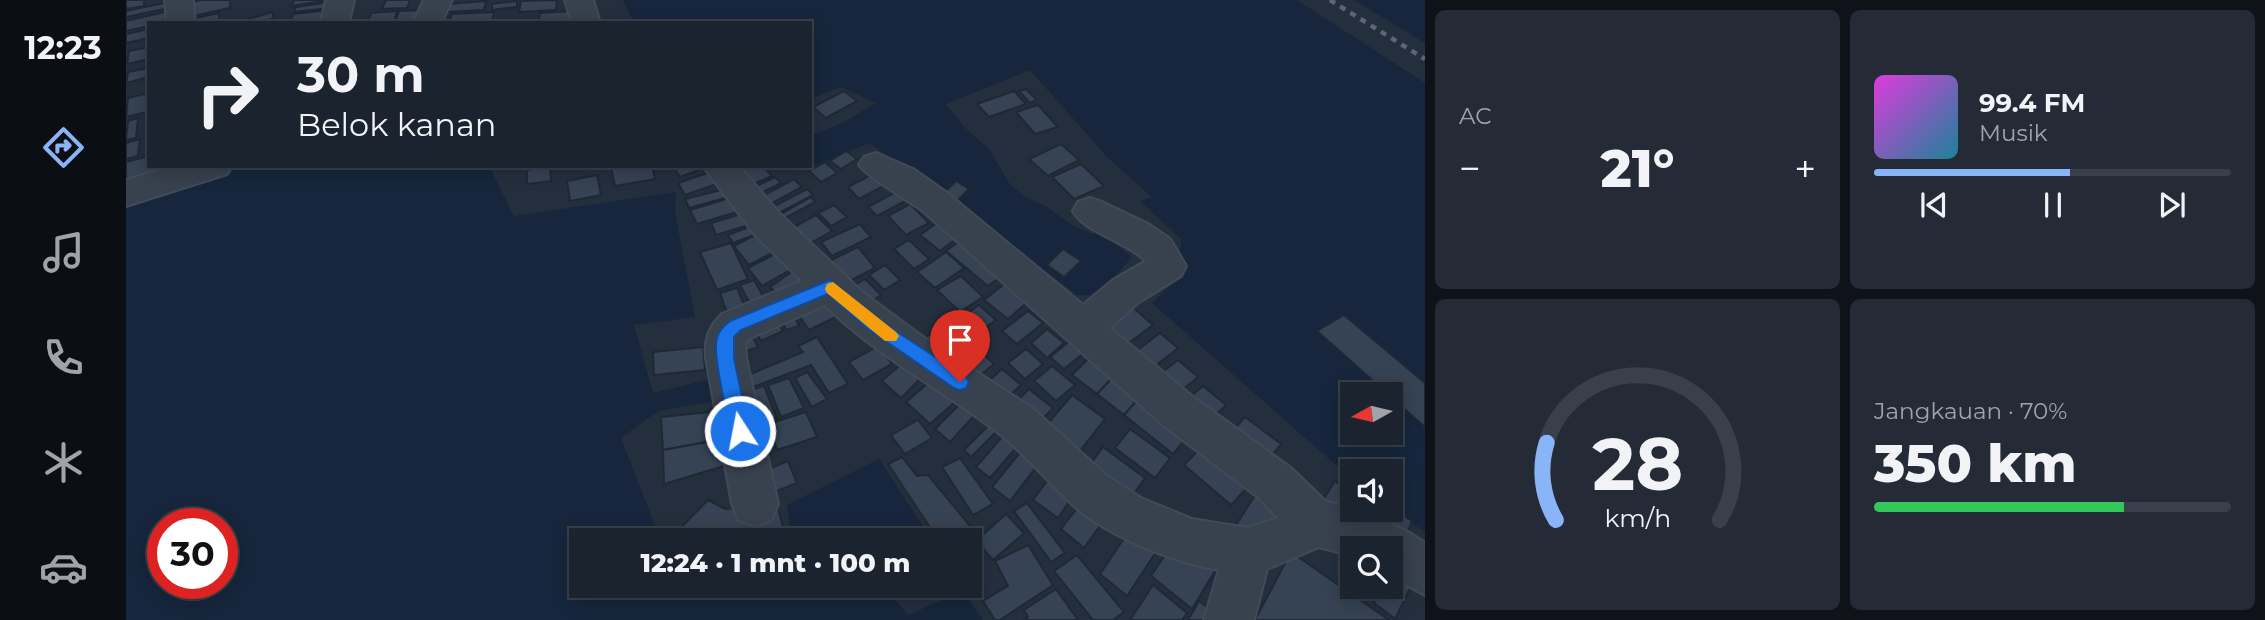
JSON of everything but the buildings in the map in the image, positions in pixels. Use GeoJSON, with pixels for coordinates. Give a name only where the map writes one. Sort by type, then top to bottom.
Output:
{"type":"FeatureCollection","features":[{"type":"Feature","properties":{"kind":"street"},"geometry":{"type":"LineString","coordinates":[[179,0],[181,21]]}},
{"type":"Feature","properties":{"kind":"street"},"geometry":{"type":"LineString","coordinates":[[335,21],[340,0]]}},
{"type":"Feature","properties":{"kind":"street"},"geometry":{"type":"LineString","coordinates":[[428,21],[438,0]]}},
{"type":"Feature","properties":{"kind":"street"},"geometry":{"type":"LineString","coordinates":[[579,0],[585,21]]}},
{"type":"Feature","properties":{"kind":"street"},"geometry":{"type":"LineString","coordinates":[[876,165],[901,178],[935,202],[1178,411],[1275,483],[1314,523],[1350,530],[1363,536]]}},
{"type":"Feature","properties":{"kind":"street"},"geometry":{"type":"LineString","coordinates":[[722,168],[767,223],[830,286],[873,324],[1017,422],[1092,492],[1126,515],[1192,542],[1248,552],[1298,534],[1314,523]]}},
{"type":"Feature","properties":{"kind":"street"},"geometry":{"type":"LineString","coordinates":[[126,193],[198,169]]}},
{"type":"Feature","properties":{"kind":"street"},"geometry":{"type":"LineString","coordinates":[[1083,328],[1126,291],[1168,266],[1165,256],[1155,246],[1090,211]]}},
{"type":"Feature","properties":{"kind":"street"},"geometry":{"type":"LineString","coordinates":[[755,504],[726,358],[724,343],[727,333],[736,326],[830,286]]}},
{"type":"Feature","properties":{"kind":"street"},"geometry":{"type":"LineString","coordinates":[[1228,620],[1248,552]]}},
{"type":"Feature","properties":{"kind":"street"},"geometry":{"type":"LineString","coordinates":[[1403,557],[1425,571]]}},
{"type":"Feature","properties":{"kind":"water"},"geometry":{"type":"Polygon","coordinates":[[[623,0],[1297,0],[1425,83],[1425,532],[1403,517],[1403,459],[1340,459],[1340,469],[1152,303],[1178,278],[1181,239],[1140,201],[1152,197],[1109,159],[1030,70],[946,104],[966,129],[989,149],[1009,183],[1025,197],[1044,205],[1075,227],[1093,234],[1099,231],[1132,257],[1098,295],[1077,295],[955,203],[969,189],[956,181],[942,195],[870,143],[812,166],[812,135],[844,122],[876,103],[841,87],[812,98],[812,21],[633,21],[623,0]]]}},
{"type":"Feature","properties":{"kind":"water"},"geometry":{"type":"Polygon","coordinates":[[[1354,0],[1425,0],[1425,43],[1354,0]]]}},
{"type":"Feature","properties":{"kind":"water"},"geometry":{"type":"Polygon","coordinates":[[[241,168],[490,168],[514,216],[676,192],[675,212],[695,317],[634,325],[653,393],[711,379],[718,401],[658,411],[621,438],[656,528],[569,528],[569,598],[894,598],[908,615],[947,598],[968,598],[983,620],[126,620],[126,204],[241,168]]]}},
{"type":"Feature","properties":{"kind":"water"},"geometry":{"type":"Polygon","coordinates":[[[879,459],[924,528],[790,528],[787,505],[879,459]]]}},
{"type":"Feature","properties":{"kind":"railway"},"geometry":{"type":"LineString","coordinates":[[1330,0],[1425,59]]}},
{"type":"Feature","properties":{"kind":"slow traffic"},"geometry":{"type":"LineString","coordinates":[[833,289],[890,336]]}},
{"type":"Feature","properties":{"kind":"route"},"geometry":{"type":"LineString","coordinates":[[740,431],[724,343],[727,333],[736,326],[830,286],[873,324],[960,382]]}}]}
